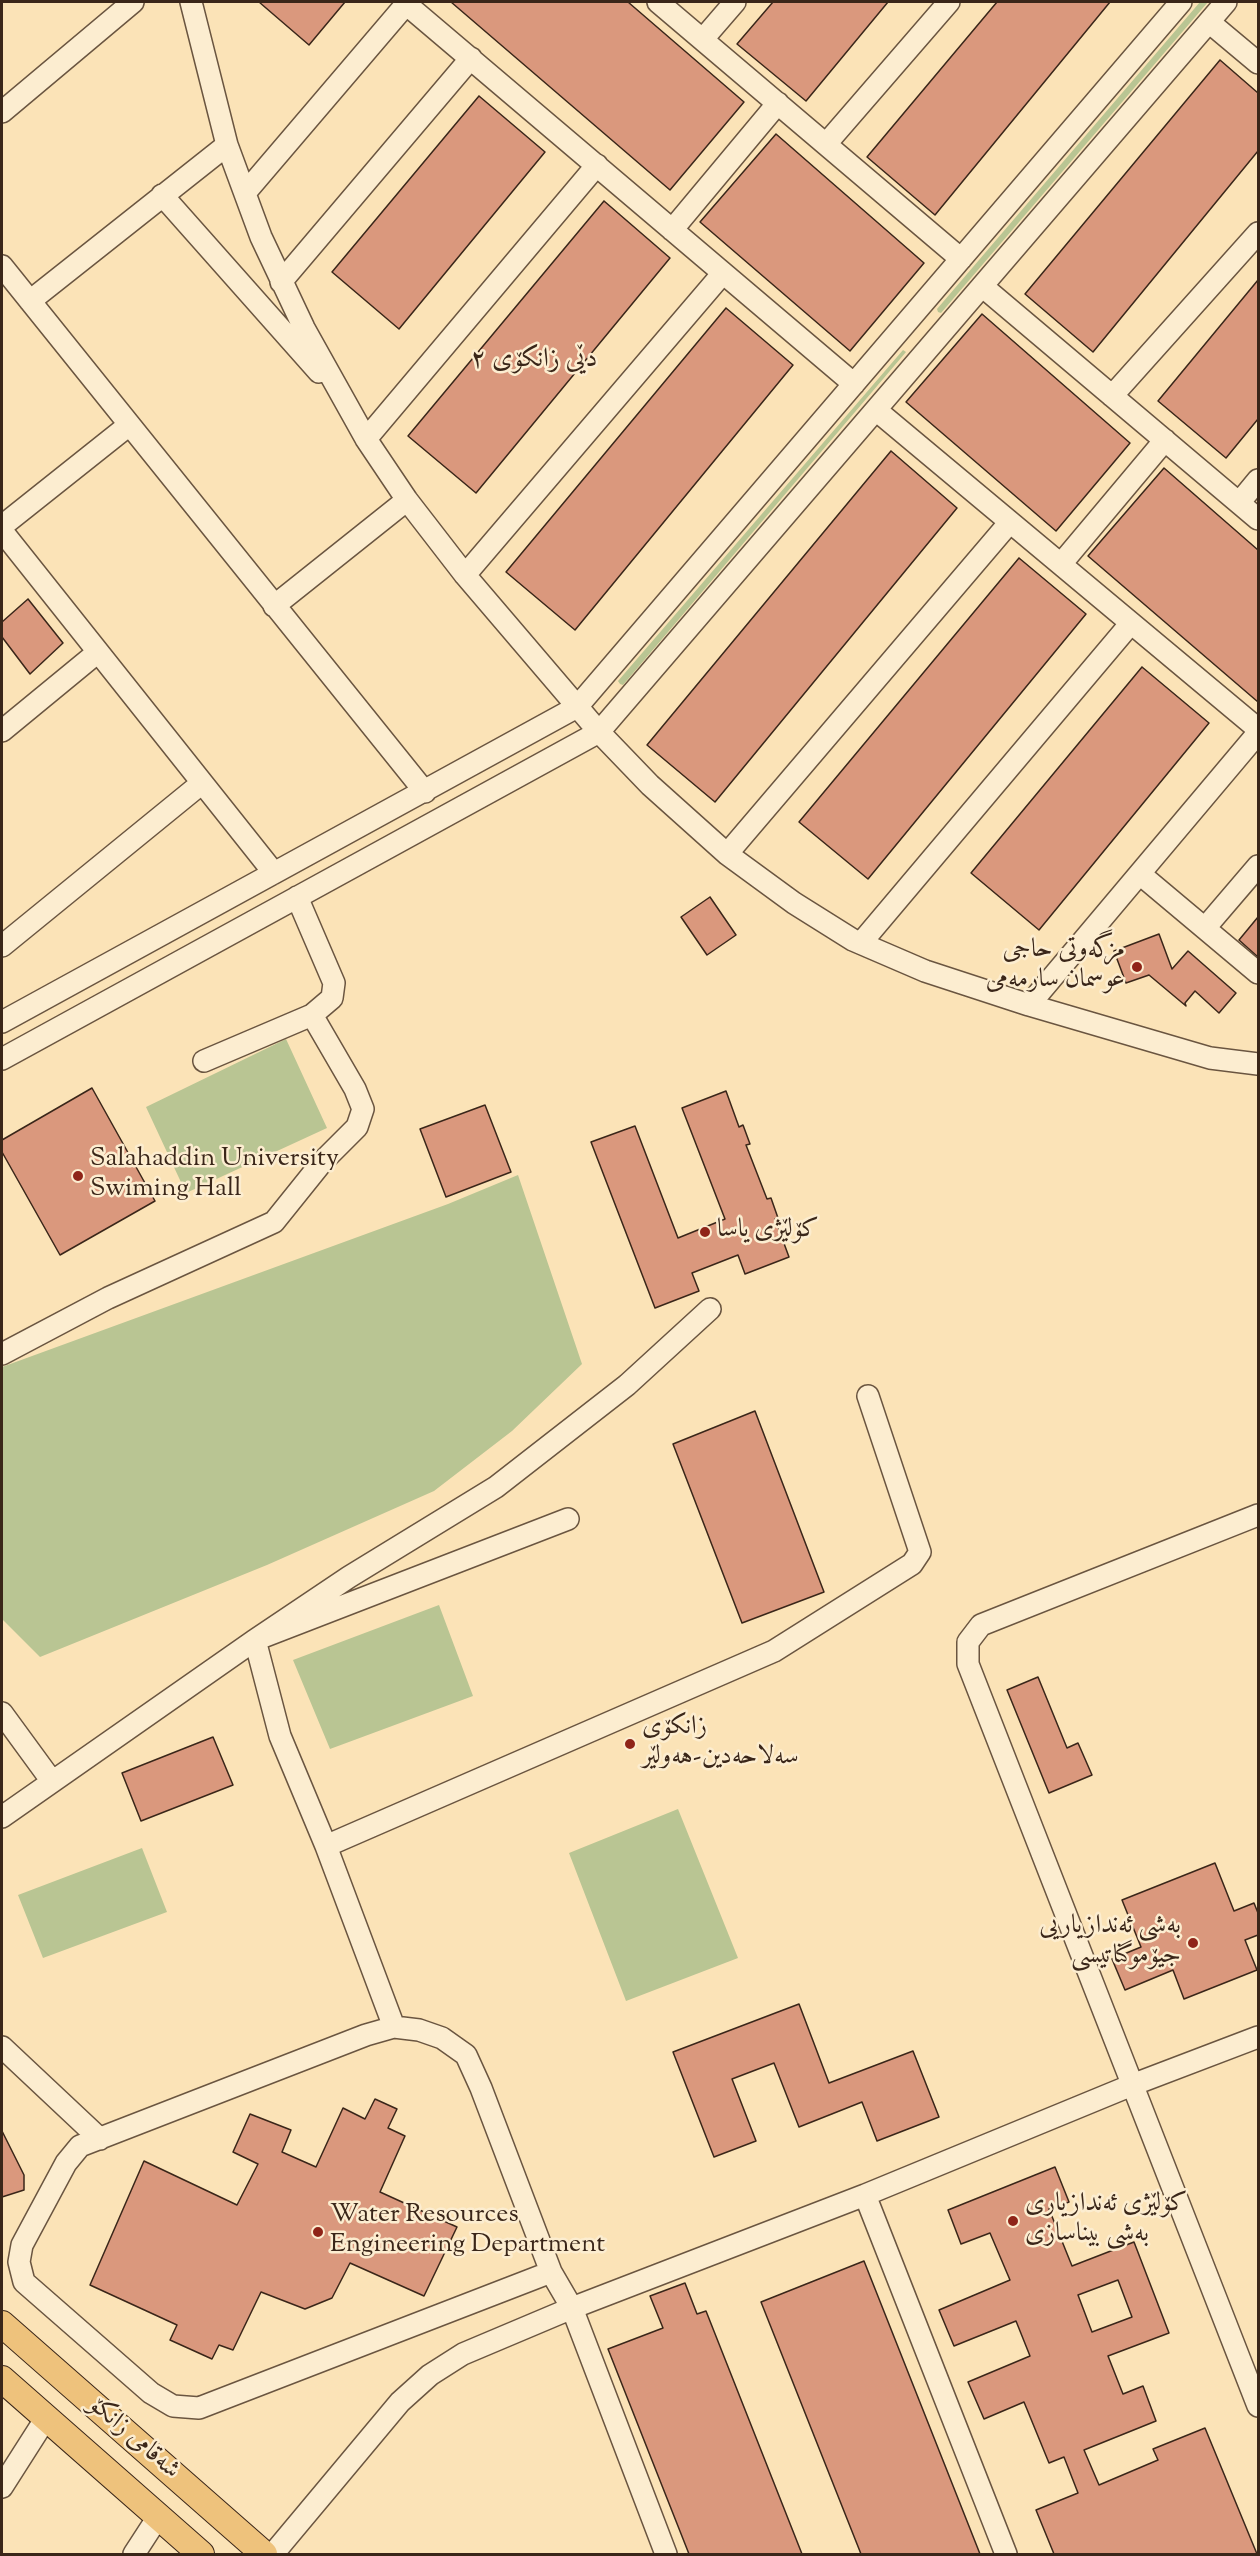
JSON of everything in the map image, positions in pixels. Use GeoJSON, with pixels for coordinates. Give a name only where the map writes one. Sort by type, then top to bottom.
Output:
{"type":"FeatureCollection","features":[{"type":"Feature","properties":{"kind":"main road","name":"شەقامی زانکۆ"},"geometry":{"type":"LineString","coordinates":[[2,2324],[264,2554]]}},
{"type":"Feature","properties":{"kind":"main road","name":"شەقامی زانکۆ"},"geometry":{"type":"LineString","coordinates":[[2,2379],[201,2554]]}},
{"type":"Feature","properties":{"kind":"street"},"geometry":{"type":"LineString","coordinates":[[191,2],[227,145],[245,193],[281,282],[366,439],[407,500],[465,575],[599,732],[650,785],[727,854],[794,903],[861,943],[925,970],[1029,1005],[1210,1058],[1258,1064]]}},
{"type":"Feature","properties":{"kind":"street"},"geometry":{"type":"LineString","coordinates":[[658,2],[961,259]]}},
{"type":"Feature","properties":{"kind":"street"},"geometry":{"type":"LineString","coordinates":[[703,39],[735,2]]}},
{"type":"Feature","properties":{"kind":"street"},"geometry":{"type":"LineString","coordinates":[[826,144],[949,2]]}},
{"type":"Feature","properties":{"kind":"street"},"geometry":{"type":"LineString","coordinates":[[2,1022],[577,707],[1181,2]]}},
{"type":"Feature","properties":{"kind":"street"},"geometry":{"type":"LineString","coordinates":[[2,1059],[599,732],[1226,2]]}},
{"type":"Feature","properties":{"kind":"street"},"geometry":{"type":"LineString","coordinates":[[2,112],[129,3]]}},
{"type":"Feature","properties":{"kind":"street"},"geometry":{"type":"LineString","coordinates":[[245,193],[407,3],[854,384]]}},
{"type":"Feature","properties":{"kind":"street"},"geometry":{"type":"LineString","coordinates":[[1209,22],[1258,63]]}},
{"type":"Feature","properties":{"kind":"street"},"geometry":{"type":"LineString","coordinates":[[281,282],[471,58]]}},
{"type":"Feature","properties":{"kind":"street"},"geometry":{"type":"LineString","coordinates":[[672,230],[778,103]]}},
{"type":"Feature","properties":{"kind":"street"},"geometry":{"type":"LineString","coordinates":[[30,301],[227,145]]}},
{"type":"Feature","properties":{"kind":"street"},"geometry":{"type":"LineString","coordinates":[[366,439],[597,165]]}},
{"type":"Feature","properties":{"kind":"street"},"geometry":{"type":"LineString","coordinates":[[162,195],[345,401]]}},
{"type":"Feature","properties":{"kind":"street"},"geometry":{"type":"LineString","coordinates":[[1113,396],[1258,233]]}},
{"type":"Feature","properties":{"kind":"street"},"geometry":{"type":"LineString","coordinates":[[2,266],[425,792]]}},
{"type":"Feature","properties":{"kind":"street"},"geometry":{"type":"LineString","coordinates":[[465,575],[723,273]]}},
{"type":"Feature","properties":{"kind":"street"},"geometry":{"type":"LineString","coordinates":[[982,286],[1258,519]]}},
{"type":"Feature","properties":{"kind":"street"},"geometry":{"type":"LineString","coordinates":[[907,322],[932,344]]}},
{"type":"Feature","properties":{"kind":"street"},"geometry":{"type":"LineString","coordinates":[[876,410],[1258,731],[1029,1005]]}},
{"type":"Feature","properties":{"kind":"street"},"geometry":{"type":"LineString","coordinates":[[2,526],[129,425]]}},
{"type":"Feature","properties":{"kind":"street"},"geometry":{"type":"LineString","coordinates":[[1061,564],[1165,440]]}},
{"type":"Feature","properties":{"kind":"street"},"geometry":{"type":"LineString","coordinates":[[1239,503],[1258,480]]}},
{"type":"Feature","properties":{"kind":"street"},"geometry":{"type":"LineString","coordinates":[[274,606],[407,500]]}},
{"type":"Feature","properties":{"kind":"street"},"geometry":{"type":"LineString","coordinates":[[727,854],[1010,522]]}},
{"type":"Feature","properties":{"kind":"street"},"geometry":{"type":"LineString","coordinates":[[2,531],[274,873]]}},
{"type":"Feature","properties":{"kind":"street"},"geometry":{"type":"LineString","coordinates":[[861,943],[1131,623]]}},
{"type":"Feature","properties":{"kind":"street"},"geometry":{"type":"LineString","coordinates":[[2,731],[98,652]]}},
{"type":"Feature","properties":{"kind":"street"},"geometry":{"type":"LineString","coordinates":[[2,946],[202,783]]}},
{"type":"Feature","properties":{"kind":"street"},"geometry":{"type":"LineString","coordinates":[[1205,928],[1258,866]]}},
{"type":"Feature","properties":{"kind":"street"},"geometry":{"type":"LineString","coordinates":[[1140,874],[1258,974]]}},
{"type":"Feature","properties":{"kind":"street"},"geometry":{"type":"LineString","coordinates":[[204,1061],[312,1015],[332,998],[334,983],[297,897]]}},
{"type":"Feature","properties":{"kind":"street"},"geometry":{"type":"LineString","coordinates":[[25,1009],[38,1038]]}},
{"type":"Feature","properties":{"kind":"street"},"geometry":{"type":"LineString","coordinates":[[2,1354],[108,1298],[274,1222],[323,1161],[357,1127],[363,1109],[355,1089],[312,1015]]}},
{"type":"Feature","properties":{"kind":"street"},"geometry":{"type":"LineString","coordinates":[[2,1817],[51,1780],[349,1576],[496,1487],[627,1385],[710,1309]]}},
{"type":"Feature","properties":{"kind":"street"},"geometry":{"type":"LineString","coordinates":[[326,1846],[774,1651],[912,1564],[920,1552],[868,1396]]}},
{"type":"Feature","properties":{"kind":"street"},"geometry":{"type":"LineString","coordinates":[[1258,1515],[981,1625],[968,1642],[968,1664],[1258,2406]]}},
{"type":"Feature","properties":{"kind":"street"},"geometry":{"type":"LineString","coordinates":[[255,1640],[568,1519]]}},
{"type":"Feature","properties":{"kind":"street"},"geometry":{"type":"LineString","coordinates":[[255,1640],[280,1736],[326,1846],[394,2027]]}},
{"type":"Feature","properties":{"kind":"street"},"geometry":{"type":"LineString","coordinates":[[2,1713],[51,1780]]}},
{"type":"Feature","properties":{"kind":"street"},"geometry":{"type":"LineString","coordinates":[[551,2272],[199,2408],[173,2406],[151,2393],[24,2282],[19,2262],[22,2245],[66,2163],[80,2146],[366,2035],[394,2027],[419,2030],[442,2038],[466,2055],[551,2272],[572,2308],[666,2554]]}},
{"type":"Feature","properties":{"kind":"street"},"geometry":{"type":"LineString","coordinates":[[273,2554],[400,2402],[430,2375],[463,2354],[572,2308],[865,2195],[1132,2085],[1258,2037]]}},
{"type":"Feature","properties":{"kind":"street"},"geometry":{"type":"LineString","coordinates":[[2,2047],[100,2139]]}},
{"type":"Feature","properties":{"kind":"street"},"geometry":{"type":"LineString","coordinates":[[865,2195],[1006,2554]]}},
{"type":"Feature","properties":{"kind":"street"},"geometry":{"type":"LineString","coordinates":[[2,2487],[46,2418]]}},
{"type":"Feature","properties":{"kind":"street"},"geometry":{"type":"LineString","coordinates":[[134,2554],[158,2517]]}},
{"type":"Feature","properties":{"kind":"green space"},"geometry":{"type":"Polygon","coordinates":[[[1200,2],[1208,2],[941,313],[938,312],[937,309],[1200,2]]]}},
{"type":"Feature","properties":{"kind":"green space"},"geometry":{"type":"Polygon","coordinates":[[[903,350],[906,352],[623,685],[620,684],[618,681],[903,350]]]}},
{"type":"Feature","properties":{"kind":"green space"},"geometry":{"type":"Polygon","coordinates":[[[286,1039],[327,1128],[186,1193],[146,1107],[286,1039]]]}},
{"type":"Feature","properties":{"kind":"green space"},"geometry":{"type":"Polygon","coordinates":[[[518,1175],[582,1364],[512,1431],[434,1491],[267,1565],[40,1657],[2,1619],[2,1367],[448,1204],[518,1175]]]}},
{"type":"Feature","properties":{"kind":"green space"},"geometry":{"type":"Polygon","coordinates":[[[439,1605],[473,1696],[330,1749],[293,1660],[439,1605]]]}},
{"type":"Feature","properties":{"kind":"green space"},"geometry":{"type":"Polygon","coordinates":[[[678,1809],[738,1958],[626,2001],[569,1853],[678,1809]]]}},
{"type":"Feature","properties":{"kind":"green space"},"geometry":{"type":"Polygon","coordinates":[[[142,1848],[167,1912],[43,1958],[18,1895],[142,1848]]]}},
{"type":"Feature","properties":{"kind":"building"},"geometry":{"type":"Polygon","coordinates":[[[259,2],[345,2],[309,45],[259,2]]]}},
{"type":"Feature","properties":{"kind":"building"},"geometry":{"type":"Polygon","coordinates":[[[451,2],[628,2],[744,102],[670,190],[451,2]]]}},
{"type":"Feature","properties":{"kind":"building"},"geometry":{"type":"Polygon","coordinates":[[[773,2],[888,2],[806,101],[737,44],[773,2]]]}},
{"type":"Feature","properties":{"kind":"building"},"geometry":{"type":"Polygon","coordinates":[[[997,2],[1110,2],[935,215],[867,157],[997,2]]]}},
{"type":"Feature","properties":{"kind":"building"},"geometry":{"type":"Polygon","coordinates":[[[1220,60],[1258,93],[1258,151],[1093,352],[1025,294],[1220,60]]]}},
{"type":"Feature","properties":{"kind":"building"},"geometry":{"type":"Polygon","coordinates":[[[479,96],[545,152],[399,329],[332,272],[479,96]]]}},
{"type":"Feature","properties":{"kind":"building"},"geometry":{"type":"Polygon","coordinates":[[[776,134],[924,263],[850,351],[700,222],[776,134]]]}},
{"type":"Feature","properties":{"kind":"building"},"geometry":{"type":"Polygon","coordinates":[[[604,201],[670,258],[476,493],[408,436],[604,201]]]}},
{"type":"Feature","properties":{"kind":"building"},"geometry":{"type":"Polygon","coordinates":[[[1258,280],[1258,419],[1226,458],[1158,401],[1258,280]]]}},
{"type":"Feature","properties":{"kind":"building"},"geometry":{"type":"Polygon","coordinates":[[[726,308],[793,365],[575,630],[506,572],[726,308]]]}},
{"type":"Feature","properties":{"kind":"building"},"geometry":{"type":"Polygon","coordinates":[[[982,314],[1130,443],[1056,531],[906,402],[982,314]]]}},
{"type":"Feature","properties":{"kind":"building"},"geometry":{"type":"Polygon","coordinates":[[[891,451],[957,508],[715,802],[647,745],[891,451]]]}},
{"type":"Feature","properties":{"kind":"building"},"geometry":{"type":"Polygon","coordinates":[[[1164,468],[1258,550],[1258,702],[1088,556],[1164,468]]]}},
{"type":"Feature","properties":{"kind":"building"},"geometry":{"type":"Polygon","coordinates":[[[1019,558],[1086,614],[868,879],[799,822],[1019,558]]]}},
{"type":"Feature","properties":{"kind":"building"},"geometry":{"type":"Polygon","coordinates":[[[28,599],[63,643],[30,674],[2,637],[2,622],[28,599]]]}},
{"type":"Feature","properties":{"kind":"building"},"geometry":{"type":"Polygon","coordinates":[[[1142,667],[1209,723],[1039,930],[971,873],[1142,667]]]}},
{"type":"Feature","properties":{"kind":"building"},"geometry":{"type":"Polygon","coordinates":[[[710,897],[736,935],[707,955],[681,917],[710,897]]]}},
{"type":"Feature","properties":{"kind":"building"},"geometry":{"type":"Polygon","coordinates":[[[1258,917],[1258,957],[1239,940],[1258,917]]]}},
{"type":"Feature","properties":{"kind":"building"},"geometry":{"type":"Polygon","coordinates":[[[1159,934],[1172,969],[1188,951],[1236,993],[1219,1013],[1195,991],[1185,1003],[1186,1006],[1149,975],[1126,983],[1114,951],[1159,934]]]}},
{"type":"Feature","properties":{"kind":"building","name":"Salahaddin University Swiming Hall"},"geometry":{"type":"Polygon","coordinates":[[[92,1088],[155,1201],[60,1255],[2,1152],[2,1140],[92,1088]]]}},
{"type":"Feature","properties":{"kind":"building"},"geometry":{"type":"Polygon","coordinates":[[[726,1091],[739,1127],[743,1125],[750,1144],[746,1145],[767,1199],[771,1198],[778,1218],[775,1219],[789,1257],[745,1274],[738,1255],[692,1273],[699,1291],[655,1308],[591,1142],[635,1126],[678,1238],[725,1219],[682,1108],[726,1091]]]}},
{"type":"Feature","properties":{"kind":"building"},"geometry":{"type":"Polygon","coordinates":[[[485,1105],[511,1172],[446,1197],[420,1129],[485,1105]]]}},
{"type":"Feature","properties":{"kind":"building"},"geometry":{"type":"Polygon","coordinates":[[[755,1411],[824,1592],[742,1623],[673,1444],[755,1411]]]}},
{"type":"Feature","properties":{"kind":"building"},"geometry":{"type":"Polygon","coordinates":[[[1038,1677],[1067,1748],[1078,1743],[1092,1775],[1049,1793],[1007,1690],[1038,1677]]]}},
{"type":"Feature","properties":{"kind":"building"},"geometry":{"type":"Polygon","coordinates":[[[213,1737],[233,1785],[141,1821],[122,1773],[213,1737]]]}},
{"type":"Feature","properties":{"kind":"building"},"geometry":{"type":"Polygon","coordinates":[[[1215,1863],[1234,1911],[1254,1903],[1258,1913],[1258,1935],[1245,1940],[1257,1970],[1184,1999],[1173,1970],[1125,1990],[1112,1959],[1141,1947],[1122,1900],[1215,1863]]]}},
{"type":"Feature","properties":{"kind":"building"},"geometry":{"type":"Polygon","coordinates":[[[799,2004],[829,2083],[913,2051],[939,2117],[877,2141],[862,2102],[799,2127],[774,2063],[732,2079],[756,2141],[714,2157],[673,2052],[799,2004]]]}},
{"type":"Feature","properties":{"kind":"building","name":"Water Resources Engineering Department"},"geometry":{"type":"Polygon","coordinates":[[[375,2099],[397,2109],[388,2128],[405,2136],[380,2192],[457,2227],[424,2296],[350,2263],[332,2298],[305,2309],[261,2292],[233,2350],[219,2345],[212,2359],[170,2340],[177,2325],[90,2285],[144,2161],[237,2205],[258,2164],[233,2152],[250,2114],[291,2130],[282,2152],[316,2167],[343,2108],[365,2119],[375,2099]]]}},
{"type":"Feature","properties":{"kind":"building"},"geometry":{"type":"Polygon","coordinates":[[[2,2131],[24,2175],[24,2190],[2,2197],[2,2131]]]}},
{"type":"Feature","properties":{"kind":"building"},"geometry":{"type":"Polygon","coordinates":[[[1055,2167],[1069,2202],[1049,2209],[1072,2266],[1134,2242],[1169,2333],[1108,2356],[1123,2394],[1143,2386],[1156,2421],[1084,2450],[1099,2485],[1158,2460],[1153,2449],[1205,2428],[1257,2554],[1054,2554],[1036,2510],[1078,2493],[1064,2457],[1049,2463],[1024,2402],[984,2419],[968,2382],[1030,2356],[1016,2321],[954,2346],[939,2310],[1010,2280],[990,2233],[961,2244],[948,2210],[1055,2167]],[[1118,2280],[1078,2295],[1092,2332],[1132,2317],[1118,2280]]]}},
{"type":"Feature","properties":{"kind":"building"},"geometry":{"type":"Polygon","coordinates":[[[864,2261],[980,2554],[861,2554],[761,2302],[864,2261]]]}},
{"type":"Feature","properties":{"kind":"building"},"geometry":{"type":"Polygon","coordinates":[[[685,2283],[697,2314],[706,2311],[802,2554],[689,2554],[608,2349],[663,2328],[650,2296],[685,2283]]]}},
{"type":"Feature","properties":{"kind":"place","name":"مزگەوتی حاجی عوسمان سارمەمی"},"geometry":{"type":"Point","coordinates":[1137,967]}},
{"type":"Feature","properties":{"kind":"place","name":"Salahaddin University Swiming Hall"},"geometry":{"type":"Point","coordinates":[78,1176]}},
{"type":"Feature","properties":{"kind":"place","name":"کۆلێژی یاسا"},"geometry":{"type":"Point","coordinates":[705,1232]}},
{"type":"Feature","properties":{"kind":"place","name":"زانکۆی سەلاحەدین-هەولێر"},"geometry":{"type":"Point","coordinates":[630,1744]}},
{"type":"Feature","properties":{"kind":"place","name":"بەشی ئەندازیاریی جیۆموگناتیسی"},"geometry":{"type":"Point","coordinates":[1193,1943]}},
{"type":"Feature","properties":{"kind":"place","name":"کۆلێژی ئەندازیاری بەشی بیناسازی"},"geometry":{"type":"Point","coordinates":[1013,2221]}},
{"type":"Feature","properties":{"kind":"place","name":"Water Resources Engineering Department"},"geometry":{"type":"Point","coordinates":[318,2232]}},
{"type":"Feature","properties":{"kind":"district","name":"دێی زانکۆی ٢"},"geometry":{"type":"Point","coordinates":[534,361]}}]}
